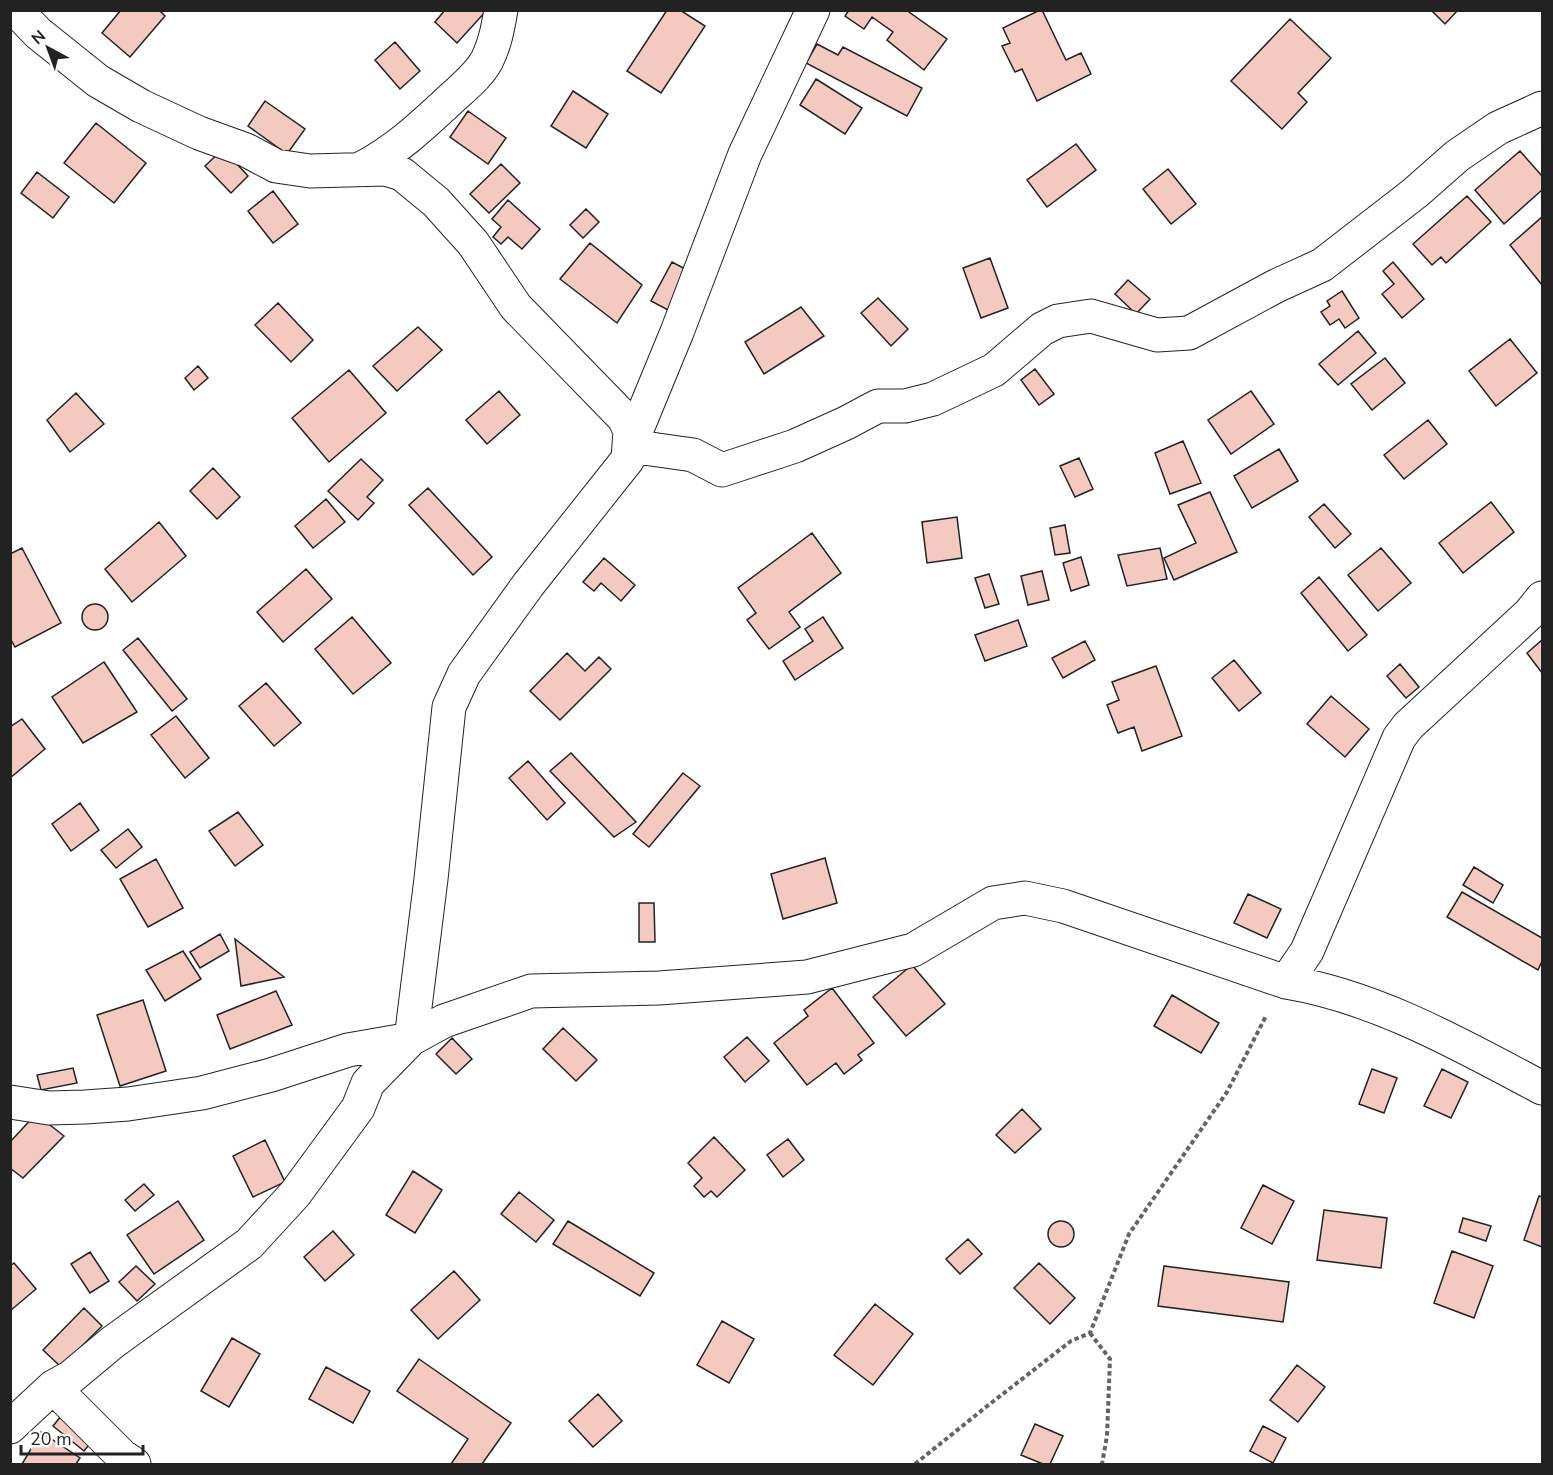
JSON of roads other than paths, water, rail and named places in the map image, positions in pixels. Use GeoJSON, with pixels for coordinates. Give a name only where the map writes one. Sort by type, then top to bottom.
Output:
{"type":"FeatureCollection","features":[{"type":"Feature","properties":{"kind":"street"},"geometry":{"type":"LineString","coordinates":[[16,10],[38,33],[98,81],[141,106],[198,133],[246,150],[276,166],[310,171],[385,169],[402,174],[436,202],[473,243],[516,307],[624,417],[630,431],[628,459],[528,585],[464,674],[449,707],[411,1039]]}},
{"type":"Feature","properties":{"kind":"street"},"geometry":{"type":"LineString","coordinates":[[362,168],[383,157],[415,133],[477,74],[487,60],[494,42],[501,10]]}},
{"type":"Feature","properties":{"kind":"street"},"geometry":{"type":"LineString","coordinates":[[630,446],[677,332],[745,154],[813,10]]}},
{"type":"Feature","properties":{"kind":"street"},"geometry":{"type":"LineString","coordinates":[[630,446],[693,455],[722,470],[795,446],[878,406],[905,406],[933,399],[994,370],[1042,330],[1058,321],[1091,316],[1157,334],[1189,333],[1276,286],[1322,265],[1415,193],[1457,156],[1498,128],[1542,108]]}},
{"type":"Feature","properties":{"kind":"street"},"geometry":{"type":"LineString","coordinates":[[1286,982],[1307,951],[1400,738],[1408,726],[1530,613],[1542,598]]}},
{"type":"Feature","properties":{"kind":"street"},"geometry":{"type":"LineString","coordinates":[[10,1427],[53,1387],[71,1377],[113,1342],[249,1244],[295,1194],[358,1108],[368,1083],[411,1039],[444,1021],[531,991],[659,988],[807,977],[913,950],[993,903],[1025,898],[1063,906],[1286,982],[1315,987],[1365,1002],[1474,1052],[1542,1088]]}},
{"type":"Feature","properties":{"kind":"street"},"geometry":{"type":"LineString","coordinates":[[10,1102],[49,1108],[85,1107],[128,1104],[202,1093],[348,1050],[411,1039]]}},
{"type":"Feature","properties":{"kind":"street"},"geometry":{"type":"LineString","coordinates":[[53,1387],[122,1456],[134,1464]]}}]}
